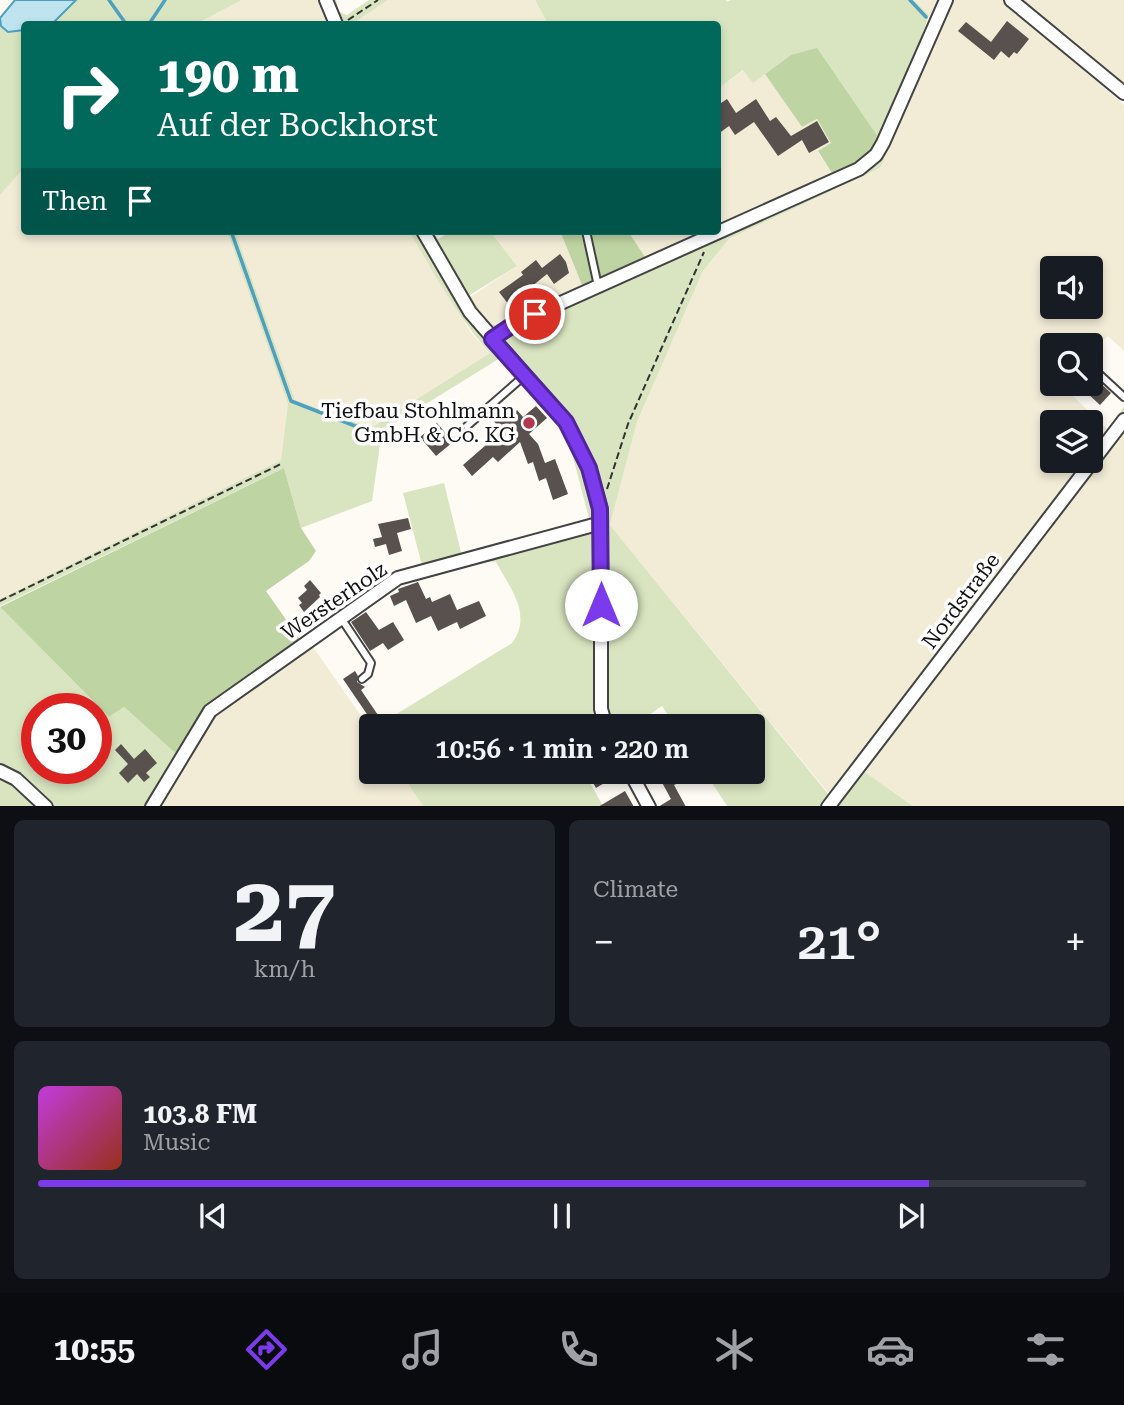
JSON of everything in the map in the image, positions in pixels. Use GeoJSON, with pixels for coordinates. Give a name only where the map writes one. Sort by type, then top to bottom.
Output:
{"type":"FeatureCollection","features":[{"type":"Feature","properties":{"kind":"street"},"geometry":{"type":"LineString","coordinates":[[326,0],[335,21]]}},
{"type":"Feature","properties":{"kind":"street"},"geometry":{"type":"LineString","coordinates":[[721,232],[859,169],[876,155],[946,0]]}},
{"type":"Feature","properties":{"kind":"street"},"geometry":{"type":"LineString","coordinates":[[1011,0],[1124,93]]}},
{"type":"Feature","properties":{"kind":"street"},"geometry":{"type":"LineString","coordinates":[[425,235],[465,305],[566,422],[589,468],[601,523],[602,714]]}},
{"type":"Feature","properties":{"kind":"street"},"geometry":{"type":"LineString","coordinates":[[492,339],[514,324],[713,236]]}},
{"type":"Feature","properties":{"kind":"street","name":"Nordstraße"},"geometry":{"type":"LineString","coordinates":[[829,806],[1124,420]]}},
{"type":"Feature","properties":{"kind":"street","name":"Wersterholz"},"geometry":{"type":"LineString","coordinates":[[153,806],[210,711],[398,578],[601,523]]}},
{"type":"Feature","properties":{"kind":"street"},"geometry":{"type":"LineString","coordinates":[[0,771],[16,779],[45,806]]}},
{"type":"Feature","properties":{"kind":"street"},"geometry":{"type":"LineString","coordinates":[[637,784],[648,806]]}},
{"type":"Feature","properties":{"kind":"lane"},"geometry":{"type":"LineString","coordinates":[[587,235],[598,286]]}},
{"type":"Feature","properties":{"kind":"lane"},"geometry":{"type":"LineString","coordinates":[[467,426],[524,376]]}},
{"type":"Feature","properties":{"kind":"lane"},"geometry":{"type":"LineString","coordinates":[[1103,378],[1124,397]]}},
{"type":"Feature","properties":{"kind":"lane"},"geometry":{"type":"LineString","coordinates":[[341,618],[371,663],[368,674],[362,679]]}},
{"type":"Feature","properties":{"kind":"path"},"geometry":{"type":"LineString","coordinates":[[346,21],[377,0]]}},
{"type":"Feature","properties":{"kind":"path"},"geometry":{"type":"LineString","coordinates":[[600,509],[628,424],[713,236]]}},
{"type":"Feature","properties":{"kind":"path"},"geometry":{"type":"LineString","coordinates":[[0,601],[283,463]]}},
{"type":"Feature","properties":{"kind":"shaded area"},"geometry":{"type":"Polygon","coordinates":[[[242,0],[318,0],[326,21],[202,21],[242,0]]]}},
{"type":"Feature","properties":{"kind":"shaded area"},"geometry":{"type":"Polygon","coordinates":[[[388,0],[535,0],[546,21],[356,21],[388,0]]]}},
{"type":"Feature","properties":{"kind":"shaded area"},"geometry":{"type":"Polygon","coordinates":[[[914,0],[1124,0],[1124,84],[1066,34],[1056,46],[1124,105],[1124,351],[1108,336],[1103,341],[1103,333],[1040,333],[1040,396],[1073,396],[1088,410],[1040,410],[1040,473],[1073,473],[829,794],[610,525],[637,422],[703,271],[729,239],[880,168],[929,15],[914,0]]]}},
{"type":"Feature","properties":{"kind":"shaded area"},"geometry":{"type":"Polygon","coordinates":[[[744,70],[753,82],[765,74],[802,127],[817,119],[831,143],[818,152],[832,173],[721,224],[721,87],[744,70]]]}},
{"type":"Feature","properties":{"kind":"shaded area"},"geometry":{"type":"Polygon","coordinates":[[[21,171],[21,235],[228,235],[288,404],[281,460],[0,599],[0,195],[21,171]]]}},
{"type":"Feature","properties":{"kind":"shaded area"},"geometry":{"type":"Polygon","coordinates":[[[236,235],[411,235],[472,334],[490,353],[371,428],[295,400],[236,235]]]}},
{"type":"Feature","properties":{"kind":"shaded area"},"geometry":{"type":"Polygon","coordinates":[[[493,235],[562,235],[582,285],[493,325],[485,322],[470,297],[517,266],[493,235]]]}},
{"type":"Feature","properties":{"kind":"shaded area"},"geometry":{"type":"Polygon","coordinates":[[[631,235],[694,235],[645,257],[631,235]]]}},
{"type":"Feature","properties":{"kind":"shaded area"},"geometry":{"type":"Polygon","coordinates":[[[1124,432],[1124,806],[913,806],[865,772],[1093,473],[1103,473],[1103,460],[1124,432]]]}},
{"type":"Feature","properties":{"kind":"shaded area"},"geometry":{"type":"Polygon","coordinates":[[[311,644],[360,714],[359,784],[408,784],[423,806],[161,806],[206,723],[311,644]]]}},
{"type":"Feature","properties":{"kind":"green space"},"geometry":{"type":"Polygon","coordinates":[[[76,0],[242,0],[202,21],[55,21],[76,0]]]}},
{"type":"Feature","properties":{"kind":"green space"},"geometry":{"type":"Polygon","coordinates":[[[318,0],[336,0],[339,12],[347,15],[369,0],[388,0],[356,21],[326,21],[318,0]]]}},
{"type":"Feature","properties":{"kind":"green space"},"geometry":{"type":"Polygon","coordinates":[[[535,0],[914,0],[929,15],[922,35],[934,45],[880,168],[729,239],[703,271],[637,422],[610,525],[763,714],[667,714],[662,706],[650,714],[397,714],[512,643],[520,622],[520,612],[513,592],[496,562],[463,560],[590,522],[564,423],[505,358],[497,360],[382,431],[372,501],[301,528],[284,468],[0,606],[0,599],[281,460],[288,404],[228,235],[236,235],[295,400],[371,428],[490,353],[456,310],[411,235],[436,235],[438,239],[445,235],[493,235],[517,266],[470,295],[485,322],[494,325],[694,235],[721,235],[721,224],[856,164],[791,55],[753,83],[743,70],[721,87],[721,21],[546,21],[535,0]]]}},
{"type":"Feature","properties":{"kind":"green space"},"geometry":{"type":"Polygon","coordinates":[[[0,24],[1,27],[15,32],[21,31],[21,171],[0,195],[0,24]]]}},
{"type":"Feature","properties":{"kind":"green space"},"geometry":{"type":"Polygon","coordinates":[[[817,48],[878,137],[865,155],[853,164],[832,173],[818,151],[831,143],[817,119],[802,127],[765,74],[791,55],[817,48]]]}},
{"type":"Feature","properties":{"kind":"green space"},"geometry":{"type":"Polygon","coordinates":[[[562,235],[631,235],[645,257],[582,285],[562,235]]]}},
{"type":"Feature","properties":{"kind":"green space"},"geometry":{"type":"Polygon","coordinates":[[[1124,407],[1124,432],[1103,460],[1103,434],[1124,407]]]}},
{"type":"Feature","properties":{"kind":"green space"},"geometry":{"type":"Polygon","coordinates":[[[284,468],[301,528],[316,551],[309,561],[266,591],[301,641],[216,701],[179,756],[124,707],[112,715],[112,693],[85,693],[0,607],[284,468]]]}},
{"type":"Feature","properties":{"kind":"green space"},"geometry":{"type":"Polygon","coordinates":[[[1073,473],[1093,473],[865,772],[913,806],[837,806],[829,794],[819,806],[727,806],[713,784],[765,784],[765,716],[828,794],[1073,473]]]}},
{"type":"Feature","properties":{"kind":"green space"},"geometry":{"type":"Polygon","coordinates":[[[444,483],[463,560],[423,569],[403,493],[444,483]]]}},
{"type":"Feature","properties":{"kind":"green space"},"geometry":{"type":"Polygon","coordinates":[[[0,607],[85,693],[21,693],[21,784],[112,784],[112,715],[124,707],[179,755],[209,707],[301,641],[311,644],[215,714],[207,723],[159,806],[0,806],[0,607]]]}},
{"type":"Feature","properties":{"kind":"green space"},"geometry":{"type":"Polygon","coordinates":[[[408,784],[591,784],[603,806],[423,806],[408,784]]]}},
{"type":"Feature","properties":{"kind":"water"},"geometry":{"type":"Polygon","coordinates":[[[15,0],[76,0],[55,21],[21,21],[21,30],[8,32],[1,26],[0,18],[15,0]]]}},
{"type":"Feature","properties":{"kind":"building"},"geometry":{"type":"Polygon","coordinates":[[[1007,21],[1029,39],[1017,54],[1014,52],[1009,58],[1001,51],[994,60],[958,31],[966,22],[991,42],[1007,21]]]}},
{"type":"Feature","properties":{"kind":"building"},"geometry":{"type":"Polygon","coordinates":[[[727,99],[736,113],[756,99],[770,121],[776,117],[791,136],[817,121],[829,142],[809,153],[802,140],[778,156],[754,122],[735,135],[729,126],[721,132],[721,103],[727,99]]]}},
{"type":"Feature","properties":{"kind":"building"},"geometry":{"type":"Polygon","coordinates":[[[560,254],[569,273],[554,284],[547,274],[509,305],[499,292],[523,275],[521,272],[536,260],[542,268],[560,254]]]}},
{"type":"Feature","properties":{"kind":"building"},"geometry":{"type":"Polygon","coordinates":[[[1103,386],[1111,393],[1100,405],[1090,396],[1103,396],[1103,386]]]}},
{"type":"Feature","properties":{"kind":"building"},"geometry":{"type":"Polygon","coordinates":[[[536,406],[547,418],[529,434],[538,444],[545,463],[555,459],[568,494],[553,500],[546,478],[539,481],[533,462],[528,464],[520,442],[498,462],[493,457],[472,476],[463,465],[502,431],[492,419],[500,412],[507,419],[517,410],[523,417],[536,406]]]}},
{"type":"Feature","properties":{"kind":"building"},"geometry":{"type":"Polygon","coordinates":[[[437,423],[453,442],[436,456],[420,437],[437,423]]]}},
{"type":"Feature","properties":{"kind":"building"},"geometry":{"type":"Polygon","coordinates":[[[408,518],[411,529],[397,533],[402,551],[389,555],[386,544],[375,547],[373,539],[382,537],[378,524],[408,518]]]}},
{"type":"Feature","properties":{"kind":"building"},"geometry":{"type":"Polygon","coordinates":[[[310,580],[321,593],[304,612],[298,598],[307,590],[304,586],[310,580]]]}},
{"type":"Feature","properties":{"kind":"building"},"geometry":{"type":"Polygon","coordinates":[[[418,582],[426,599],[430,597],[432,602],[450,594],[457,610],[479,601],[486,616],[460,629],[457,622],[438,631],[431,616],[416,623],[406,600],[394,606],[390,596],[399,592],[398,589],[418,582]]]}},
{"type":"Feature","properties":{"kind":"building"},"geometry":{"type":"Polygon","coordinates":[[[366,612],[379,630],[393,622],[404,640],[388,650],[383,643],[370,651],[351,622],[366,612]]]}},
{"type":"Feature","properties":{"kind":"building"},"geometry":{"type":"Polygon","coordinates":[[[355,671],[357,682],[365,687],[361,690],[377,714],[367,714],[343,679],[355,671]]]}},
{"type":"Feature","properties":{"kind":"building"},"geometry":{"type":"Polygon","coordinates":[[[121,744],[134,759],[145,749],[157,763],[146,773],[150,777],[144,782],[137,774],[128,783],[119,773],[128,764],[115,750],[121,744]]]}},
{"type":"Feature","properties":{"kind":"building"},"geometry":{"type":"Polygon","coordinates":[[[663,784],[676,784],[674,785],[685,806],[660,806],[671,799],[663,784]]]}},
{"type":"Feature","properties":{"kind":"building"},"geometry":{"type":"Polygon","coordinates":[[[625,791],[633,806],[600,806],[625,791]]]}},
{"type":"Feature","properties":{"kind":"waterway"},"geometry":{"type":"LineString","coordinates":[[109,0],[124,21]]}},
{"type":"Feature","properties":{"kind":"waterway"},"geometry":{"type":"LineString","coordinates":[[151,21],[165,0]]}},
{"type":"Feature","properties":{"kind":"waterway"},"geometry":{"type":"LineString","coordinates":[[910,0],[926,17]]}},
{"type":"Feature","properties":{"kind":"waterway"},"geometry":{"type":"LineString","coordinates":[[232,235],[291,401],[373,433]]}},
{"type":"Feature","properties":{"kind":"place","name":"Tiefbau Stohlmann GmbH & Co. KG"},"geometry":{"type":"Point","coordinates":[529,423]}},
{"type":"Feature","properties":{"kind":"route"},"geometry":{"type":"LineString","coordinates":[[535,314],[492,339],[566,422],[589,468],[600,509],[601,605]]}}]}
